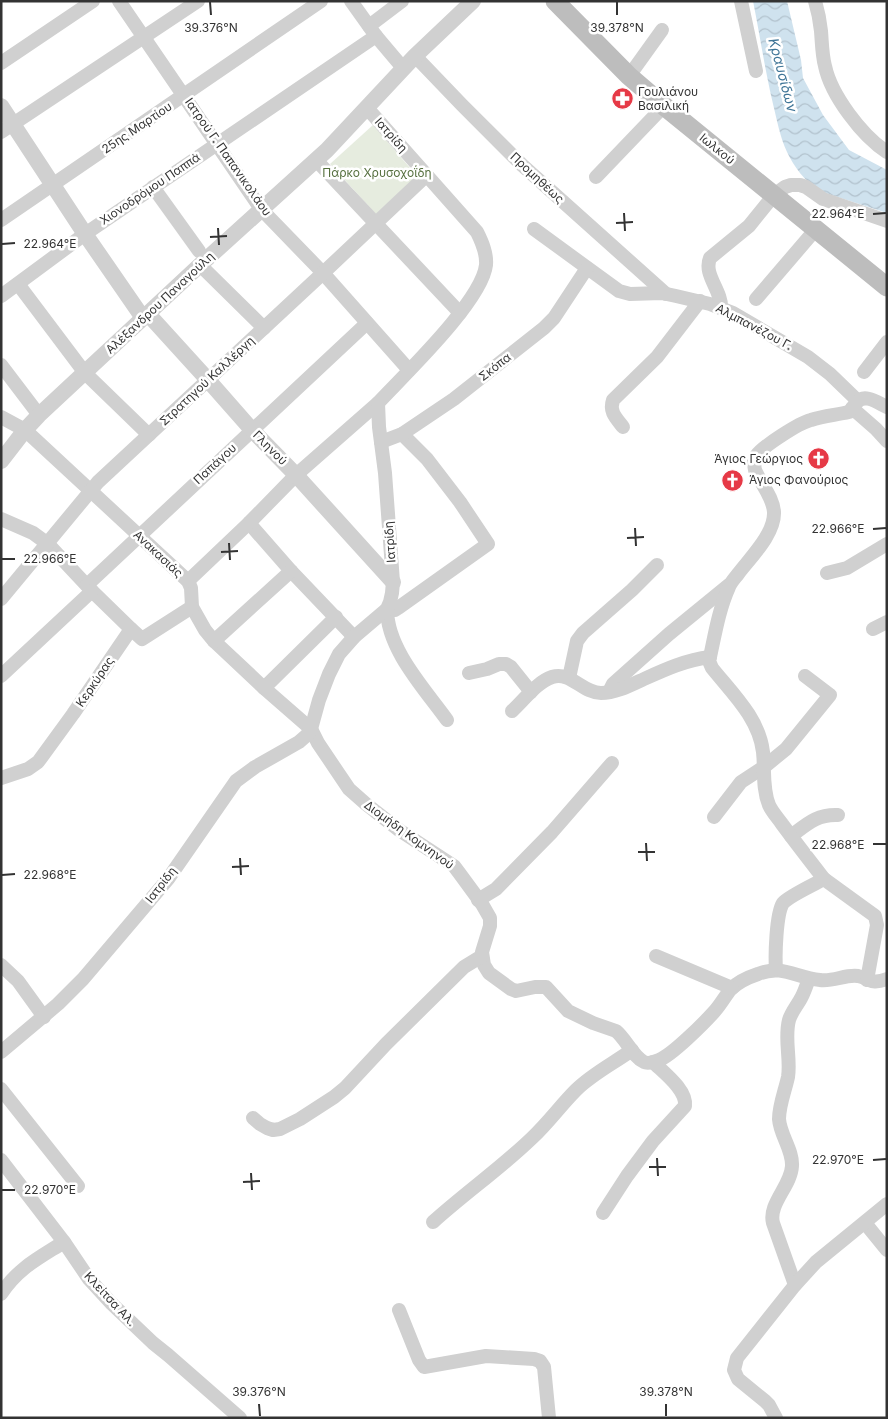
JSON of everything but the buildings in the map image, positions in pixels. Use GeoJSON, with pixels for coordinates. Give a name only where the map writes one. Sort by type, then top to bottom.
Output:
{"type":"FeatureCollection","features":[{"type":"Feature","properties":{"kind":"main road","name":"Ιωλκού"},"geometry":{"type":"LineString","coordinates":[[564,4],[628,76],[887,288]]}},
{"type":"Feature","properties":{"kind":"street"},"geometry":{"type":"LineString","coordinates":[[1,63],[93,1]]}},
{"type":"Feature","properties":{"kind":"street","name":"Ιατρού Γ. Παπανικολάου"},"geometry":{"type":"LineString","coordinates":[[118,1],[261,209],[323,273],[366,324],[409,370]]}},
{"type":"Feature","properties":{"kind":"street"},"geometry":{"type":"LineString","coordinates":[[7,128],[198,1]]}},
{"type":"Feature","properties":{"kind":"street","name":"25ης Μαρτίου"},"geometry":{"type":"LineString","coordinates":[[1,220],[321,1]]}},
{"type":"Feature","properties":{"kind":"street"},"geometry":{"type":"LineString","coordinates":[[350,1],[403,68]]}},
{"type":"Feature","properties":{"kind":"street","name":"Χιονοδρόμου Παππά"},"geometry":{"type":"LineString","coordinates":[[1,296],[85,234],[217,143],[372,31],[402,1]]}},
{"type":"Feature","properties":{"kind":"street","name":"Ιατρίδη"},"geometry":{"type":"LineString","coordinates":[[387,609],[393,582],[378,403],[460,313],[483,277],[486,266],[484,249],[476,232],[367,108],[403,68],[473,1]]}},
{"type":"Feature","properties":{"kind":"street"},"geometry":{"type":"LineString","coordinates":[[741,1],[756,71]]}},
{"type":"Feature","properties":{"kind":"street"},"geometry":{"type":"LineString","coordinates":[[816,1],[821,27],[824,62],[830,81],[860,129],[875,144],[887,152]]}},
{"type":"Feature","properties":{"kind":"street"},"geometry":{"type":"LineString","coordinates":[[628,76],[662,30]]}},
{"type":"Feature","properties":{"kind":"street","name":"Προμηθέως"},"geometry":{"type":"LineString","coordinates":[[415,56],[521,163],[666,294]]}},
{"type":"Feature","properties":{"kind":"street","name":"Γληνού"},"geometry":{"type":"LineString","coordinates":[[1,106],[7,128],[54,185],[85,234],[146,316],[208,380],[393,582]]}},
{"type":"Feature","properties":{"kind":"street"},"geometry":{"type":"LineString","coordinates":[[596,177],[664,106]]}},
{"type":"Feature","properties":{"kind":"street","name":"Αλέξανδρου Παναγούλη"},"geometry":{"type":"LineString","coordinates":[[1,461],[39,415],[146,316],[200,258],[261,209],[316,160],[367,108]]}},
{"type":"Feature","properties":{"kind":"street"},"geometry":{"type":"LineString","coordinates":[[316,160],[460,313]]}},
{"type":"Feature","properties":{"kind":"street","name":"Στρατηγού Καλλέργη"},"geometry":{"type":"LineString","coordinates":[[1,599],[90,491],[426,174]]}},
{"type":"Feature","properties":{"kind":"street"},"geometry":{"type":"LineString","coordinates":[[720,308],[720,295],[708,269],[710,258],[749,226],[774,195],[787,186],[800,185],[807,187],[823,199],[887,221]]}},
{"type":"Feature","properties":{"kind":"street"},"geometry":{"type":"LineString","coordinates":[[153,187],[200,258],[264,328]]}},
{"type":"Feature","properties":{"kind":"street","name":"Αλμπανέζου Γ."},"geometry":{"type":"LineString","coordinates":[[534,229],[613,288],[630,294],[666,294],[700,301],[720,308],[808,357],[830,374],[887,441]]}},
{"type":"Feature","properties":{"kind":"street"},"geometry":{"type":"LineString","coordinates":[[756,299],[816,229]]}},
{"type":"Feature","properties":{"kind":"street","name":"Σκόπα"},"geometry":{"type":"LineString","coordinates":[[381,442],[402,434],[454,399],[544,328],[554,318],[587,268]]}},
{"type":"Feature","properties":{"kind":"street"},"geometry":{"type":"LineString","coordinates":[[18,284],[85,372],[149,435]]}},
{"type":"Feature","properties":{"kind":"street"},"geometry":{"type":"LineString","coordinates":[[623,427],[612,411],[613,400],[657,357],[700,301]]}},
{"type":"Feature","properties":{"kind":"street","name":"Παπάγου"},"geometry":{"type":"LineString","coordinates":[[1,676],[139,536],[366,324]]}},
{"type":"Feature","properties":{"kind":"street"},"geometry":{"type":"LineString","coordinates":[[864,372],[887,342]]}},
{"type":"Feature","properties":{"kind":"street"},"geometry":{"type":"LineString","coordinates":[[1,364],[39,415]]}},
{"type":"Feature","properties":{"kind":"street"},"geometry":{"type":"LineString","coordinates":[[609,692],[613,684],[669,634],[729,585],[766,536],[774,516],[771,501],[755,470],[756,456],[797,425],[817,418],[847,412],[855,404],[868,398],[887,407]]}},
{"type":"Feature","properties":{"kind":"street"},"geometry":{"type":"LineString","coordinates":[[188,581],[296,475],[378,403]]}},
{"type":"Feature","properties":{"kind":"street","name":"Ανακασιάς"},"geometry":{"type":"LineString","coordinates":[[1,418],[25,430],[188,581],[191,588],[192,607],[205,630],[214,641],[311,729]]}},
{"type":"Feature","properties":{"kind":"street"},"geometry":{"type":"LineString","coordinates":[[311,729],[329,674],[340,654],[354,637],[387,609],[395,610],[488,544],[460,502],[427,459],[402,434]]}},
{"type":"Feature","properties":{"kind":"street"},"geometry":{"type":"LineString","coordinates":[[1,519],[32,533],[48,544],[89,588],[142,639],[192,607]]}},
{"type":"Feature","properties":{"kind":"street"},"geometry":{"type":"LineString","coordinates":[[249,523],[291,571],[354,637]]}},
{"type":"Feature","properties":{"kind":"street"},"geometry":{"type":"LineString","coordinates":[[827,573],[847,568],[887,544]]}},
{"type":"Feature","properties":{"kind":"street"},"geometry":{"type":"LineString","coordinates":[[569,678],[577,641],[583,633],[657,565]]}},
{"type":"Feature","properties":{"kind":"street"},"geometry":{"type":"LineString","coordinates":[[214,641],[291,571]]}},
{"type":"Feature","properties":{"kind":"street"},"geometry":{"type":"LineString","coordinates":[[729,585],[716,626],[709,661],[712,668],[743,706],[761,738],[765,790],[770,806],[824,879],[875,916],[877,925],[867,980]]}},
{"type":"Feature","properties":{"kind":"street"},"geometry":{"type":"LineString","coordinates":[[387,609],[387,622],[401,657],[447,720]]}},
{"type":"Feature","properties":{"kind":"street"},"geometry":{"type":"LineString","coordinates":[[264,688],[336,617]]}},
{"type":"Feature","properties":{"kind":"street"},"geometry":{"type":"LineString","coordinates":[[873,629],[887,622]]}},
{"type":"Feature","properties":{"kind":"street","name":"Κερκύρας"},"geometry":{"type":"LineString","coordinates":[[1,778],[28,769],[38,762],[131,629]]}},
{"type":"Feature","properties":{"kind":"street"},"geometry":{"type":"LineString","coordinates":[[512,712],[546,679],[563,675],[589,691],[609,692],[626,687],[670,667],[695,659],[710,657]]}},
{"type":"Feature","properties":{"kind":"street"},"geometry":{"type":"LineString","coordinates":[[469,673],[499,664],[506,664],[511,667],[531,692]]}},
{"type":"Feature","properties":{"kind":"street"},"geometry":{"type":"LineString","coordinates":[[714,817],[740,782],[764,767],[786,749],[830,695],[805,676]]}},
{"type":"Feature","properties":{"kind":"street","name":"Ιατρίδη"},"geometry":{"type":"LineString","coordinates":[[1,1052],[44,1017],[72,990],[168,879],[236,781],[255,766],[299,742],[311,729]]}},
{"type":"Feature","properties":{"kind":"street","name":"Διομήδη Κομνηνού"},"geometry":{"type":"LineString","coordinates":[[311,729],[318,743],[350,789],[399,830],[454,866],[488,915],[490,922],[482,948],[482,956]]}},
{"type":"Feature","properties":{"kind":"street"},"geometry":{"type":"LineString","coordinates":[[478,900],[496,889],[552,832],[612,762]]}},
{"type":"Feature","properties":{"kind":"street"},"geometry":{"type":"LineString","coordinates":[[791,836],[809,822],[823,815],[838,815]]}},
{"type":"Feature","properties":{"kind":"street"},"geometry":{"type":"LineString","coordinates":[[776,969],[775,948],[783,903],[824,879]]}},
{"type":"Feature","properties":{"kind":"street"},"geometry":{"type":"LineString","coordinates":[[253,1118],[260,1124],[273,1130],[283,1128],[334,1097],[458,972],[482,956],[484,965],[489,973],[511,989],[516,991],[546,987],[568,1011],[616,1031],[644,1062],[653,1062],[664,1057],[713,1013],[732,988],[768,970],[786,971],[809,979],[833,980],[854,976],[875,982],[887,979]]}},
{"type":"Feature","properties":{"kind":"street"},"geometry":{"type":"LineString","coordinates":[[656,956],[732,988]]}},
{"type":"Feature","properties":{"kind":"street"},"geometry":{"type":"LineString","coordinates":[[1,965],[18,981],[44,1017]]}},
{"type":"Feature","properties":{"kind":"street"},"geometry":{"type":"LineString","coordinates":[[795,1285],[773,1223],[772,1215],[790,1177],[792,1165],[791,1154],[782,1134],[779,1119],[788,1077],[789,1019],[804,994],[809,979]]}},
{"type":"Feature","properties":{"kind":"street"},"geometry":{"type":"LineString","coordinates":[[433,1222],[489,1177],[532,1138],[577,1089],[632,1050]]}},
{"type":"Feature","properties":{"kind":"street"},"geometry":{"type":"LineString","coordinates":[[603,1213],[653,1141],[685,1106],[685,1098],[681,1091],[653,1062]]}},
{"type":"Feature","properties":{"kind":"street"},"geometry":{"type":"LineString","coordinates":[[1,1089],[78,1186]]}},
{"type":"Feature","properties":{"kind":"street","name":"Κλείτσα Αλ."},"geometry":{"type":"LineString","coordinates":[[2,1163],[64,1242],[89,1279],[112,1304],[240,1418]]}},
{"type":"Feature","properties":{"kind":"street"},"geometry":{"type":"LineString","coordinates":[[776,1418],[769,1405],[738,1379],[734,1370],[734,1364],[795,1285],[820,1258],[887,1204]]}},
{"type":"Feature","properties":{"kind":"street"},"geometry":{"type":"LineString","coordinates":[[865,1223],[887,1250]]}},
{"type":"Feature","properties":{"kind":"street"},"geometry":{"type":"LineString","coordinates":[[1,1294],[19,1272],[64,1242]]}},
{"type":"Feature","properties":{"kind":"street"},"geometry":{"type":"LineString","coordinates":[[398,1310],[419,1360],[424,1367],[486,1356],[540,1360],[544,1366],[549,1418]]}},
{"type":"Feature","properties":{"kind":"green space","name":"Πάρκο Χρυσοχοΐδη"},"geometry":{"type":"Polygon","coordinates":[[[373,125],[417,176],[376,214],[330,164],[373,125]]]}},
{"type":"Feature","properties":{"kind":"water","name":"Κραυσίδων"},"geometry":{"type":"Polygon","coordinates":[[[753,1],[787,1],[801,60],[803,78],[823,115],[849,150],[887,170],[887,213],[819,191],[800,173],[793,163],[787,152],[777,122],[753,1]]]}},
{"type":"Feature","properties":{"kind":"place","name":"Γουλιάνου Βασιλική"},"geometry":{"type":"Point","coordinates":[622,99]}},
{"type":"Feature","properties":{"kind":"place","name":"Άγιος Γεώργιος"},"geometry":{"type":"Point","coordinates":[819,459]}},
{"type":"Feature","properties":{"kind":"place","name":"Άγιος Φανούριος"},"geometry":{"type":"Point","coordinates":[733,480]}}]}
